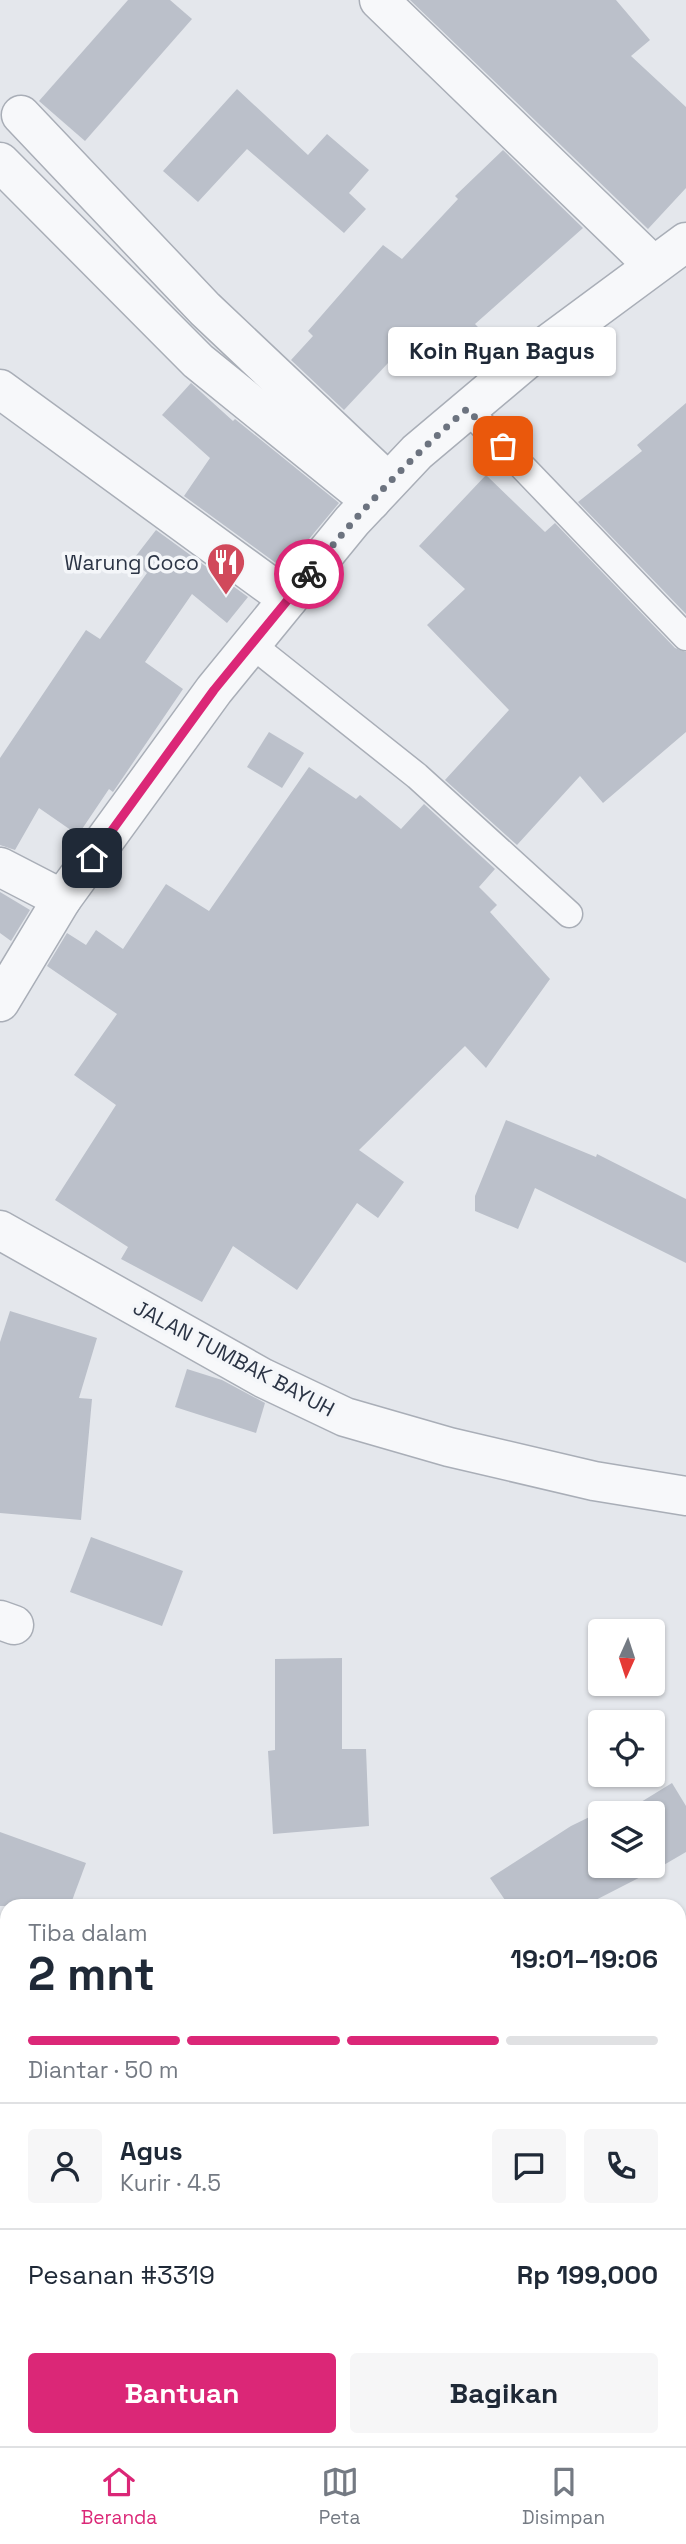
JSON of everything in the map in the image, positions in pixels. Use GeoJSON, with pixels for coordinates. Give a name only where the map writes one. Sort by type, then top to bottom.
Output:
{"type":"FeatureCollection","features":[{"type":"Feature","properties":{"kind":"street"},"geometry":{"type":"LineString","coordinates":[[379,0],[653,265]]}},
{"type":"Feature","properties":{"kind":"street"},"geometry":{"type":"LineString","coordinates":[[21,115],[379,491]]}},
{"type":"Feature","properties":{"kind":"street"},"geometry":{"type":"LineString","coordinates":[[0,162],[198,361],[379,491]]}},
{"type":"Feature","properties":{"kind":"street"},"geometry":{"type":"LineString","coordinates":[[0,1002],[62,899],[214,690],[379,491],[417,452],[524,361],[686,242]]}},
{"type":"Feature","properties":{"kind":"street"},"geometry":{"type":"LineString","coordinates":[[0,389],[288,599]]}},
{"type":"Feature","properties":{"kind":"street"},"geometry":{"type":"LineString","coordinates":[[0,867],[62,899]]}},
{"type":"Feature","properties":{"kind":"street","name":"JALAN TUMBAK BAYUH"},"geometry":{"type":"LineString","coordinates":[[0,1230],[263,1378],[345,1417],[449,1447],[594,1481],[686,1496]]}},
{"type":"Feature","properties":{"kind":"lane"},"geometry":{"type":"LineString","coordinates":[[467,409],[686,638]]}},
{"type":"Feature","properties":{"kind":"lane"},"geometry":{"type":"LineString","coordinates":[[251,644],[417,776],[569,914]]}},
{"type":"Feature","properties":{"kind":"building"},"geometry":{"type":"Polygon","coordinates":[[[128,0],[170,0],[192,19],[85,141],[39,101],[128,0]]]}},
{"type":"Feature","properties":{"kind":"building"},"geometry":{"type":"Polygon","coordinates":[[[410,0],[616,0],[650,40],[631,56],[686,107],[686,188],[648,229],[410,0]]]}},
{"type":"Feature","properties":{"kind":"building"},"geometry":{"type":"Polygon","coordinates":[[[237,89],[308,155],[327,134],[369,170],[349,193],[366,209],[344,233],[247,149],[198,202],[163,171],[237,89]]]}},
{"type":"Feature","properties":{"kind":"building"},"geometry":{"type":"Polygon","coordinates":[[[503,150],[583,228],[475,324],[490,339],[461,369],[419,330],[344,410],[291,360],[313,336],[308,331],[383,245],[402,259],[458,199],[455,196],[503,150]]]}},
{"type":"Feature","properties":{"kind":"building"},"geometry":{"type":"Polygon","coordinates":[[[191,383],[233,421],[235,419],[339,503],[284,569],[184,496],[210,458],[162,415],[191,383]]]}},
{"type":"Feature","properties":{"kind":"building"},"geometry":{"type":"Polygon","coordinates":[[[686,403],[686,614],[578,502],[642,451],[637,445],[686,403]]]}},
{"type":"Feature","properties":{"kind":"building"},"geometry":{"type":"Polygon","coordinates":[[[486,475],[545,532],[555,523],[675,648],[686,652],[686,732],[603,803],[580,776],[517,845],[445,780],[509,710],[427,625],[465,589],[419,546],[486,475]]]}},
{"type":"Feature","properties":{"kind":"building"},"geometry":{"type":"Polygon","coordinates":[[[156,530],[248,597],[227,623],[192,594],[145,662],[183,689],[113,792],[109,789],[78,835],[39,808],[15,850],[0,845],[0,758],[86,630],[100,639],[147,573],[132,561],[156,530]]]}},
{"type":"Feature","properties":{"kind":"building"},"geometry":{"type":"Polygon","coordinates":[[[269,732],[304,753],[282,788],[247,767],[269,732]]]}},
{"type":"Feature","properties":{"kind":"building"},"geometry":{"type":"Polygon","coordinates":[[[309,767],[356,799],[360,795],[401,829],[424,804],[495,869],[479,887],[497,905],[490,912],[550,979],[486,1068],[465,1046],[359,1150],[404,1182],[378,1218],[357,1203],[297,1290],[233,1246],[202,1302],[121,1259],[128,1247],[55,1200],[116,1105],[74,1075],[117,1014],[47,966],[67,933],[86,945],[96,930],[123,949],[166,884],[209,911],[309,767]]]}},
{"type":"Feature","properties":{"kind":"building"},"geometry":{"type":"Polygon","coordinates":[[[0,892],[30,910],[11,941],[0,933],[0,892]]]}},
{"type":"Feature","properties":{"kind":"building"},"geometry":{"type":"Polygon","coordinates":[[[506,1120],[596,1157],[597,1154],[686,1199],[686,1263],[535,1188],[518,1229],[475,1211],[475,1196],[506,1120]]]}},
{"type":"Feature","properties":{"kind":"building"},"geometry":{"type":"Polygon","coordinates":[[[10,1311],[97,1338],[79,1398],[92,1399],[81,1520],[0,1513],[0,1342],[10,1311]]]}},
{"type":"Feature","properties":{"kind":"building"},"geometry":{"type":"Polygon","coordinates":[[[187,1369],[222,1380],[265,1403],[256,1433],[175,1407],[187,1369]]]}},
{"type":"Feature","properties":{"kind":"building"},"geometry":{"type":"Polygon","coordinates":[[[91,1537],[183,1571],[162,1626],[70,1592],[91,1537]]]}},
{"type":"Feature","properties":{"kind":"building"},"geometry":{"type":"Polygon","coordinates":[[[342,1658],[342,1749],[366,1749],[369,1826],[273,1834],[268,1751],[275,1750],[275,1659],[342,1658]]]}},
{"type":"Feature","properties":{"kind":"building"},"geometry":{"type":"Polygon","coordinates":[[[672,1783],[686,1806],[686,1852],[665,1864],[665,1801],[643,1801],[672,1783]]]}},
{"type":"Feature","properties":{"kind":"building"},"geometry":{"type":"Polygon","coordinates":[[[588,1818],[588,1878],[639,1878],[598,1899],[504,1899],[490,1878],[588,1818]]]}},
{"type":"Feature","properties":{"kind":"building"},"geometry":{"type":"Polygon","coordinates":[[[0,1832],[86,1863],[73,1899],[0,1899],[0,1832]]]}},
{"type":"Feature","properties":{"kind":"way so far"},"geometry":{"type":"LineString","coordinates":[[309,574],[388,482],[417,452],[467,409],[503,446]]}},
{"type":"Feature","properties":{"kind":"place","name":"Koin Ryan Bagus"},"geometry":{"type":"Point","coordinates":[503,446]}},
{"type":"Feature","properties":{"kind":"place","name":"Warung Coco"},"geometry":{"type":"Point","coordinates":[226,596]}},
{"type":"Feature","properties":{"kind":"route"},"geometry":{"type":"LineString","coordinates":[[92,858],[214,690],[309,574]]}}]}
